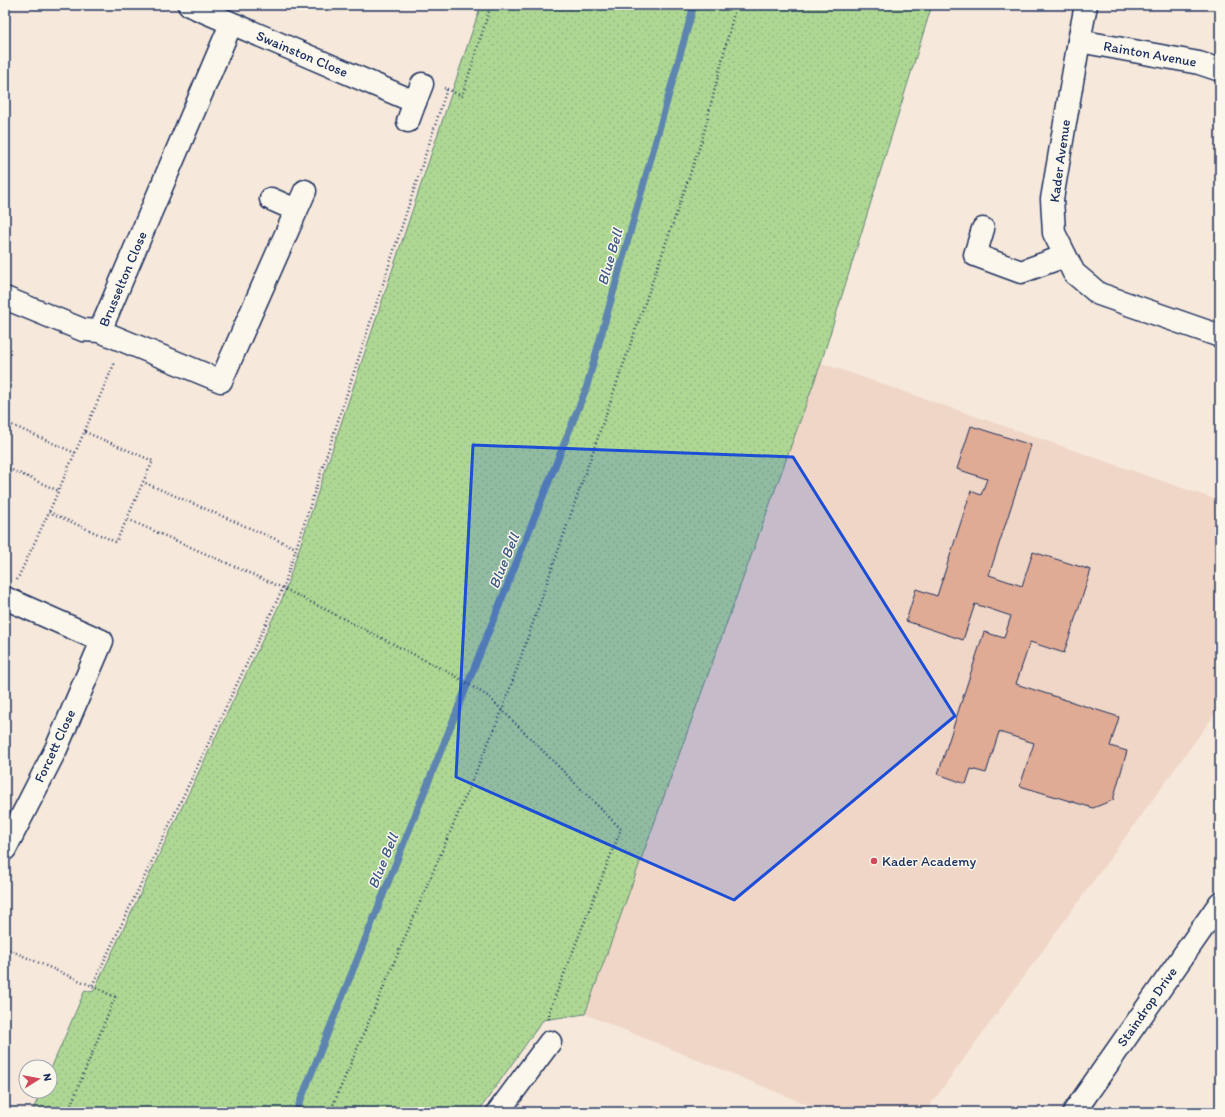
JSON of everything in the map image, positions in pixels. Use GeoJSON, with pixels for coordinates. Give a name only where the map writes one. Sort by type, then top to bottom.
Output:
{"type":"FeatureCollection","features":[{"type":"Feature","properties":{"kind":"street","name":"Swainston Close"},"geometry":{"type":"LineString","coordinates":[[189,5],[415,102]]}},
{"type":"Feature","properties":{"kind":"street","name":"Kader Avenue"},"geometry":{"type":"LineString","coordinates":[[1086,5],[1052,199],[1054,233],[1074,273],[1099,294],[1220,336]]}},
{"type":"Feature","properties":{"kind":"street","name":"Brusselton Close"},"geometry":{"type":"LineString","coordinates":[[231,24],[100,331],[221,381],[305,191]]}},
{"type":"Feature","properties":{"kind":"street","name":"Rainton Avenue"},"geometry":{"type":"LineString","coordinates":[[1079,41],[1199,63],[1220,70]]}},
{"type":"Feature","properties":{"kind":"street"},"geometry":{"type":"LineString","coordinates":[[271,199],[296,210]]}},
{"type":"Feature","properties":{"kind":"street"},"geometry":{"type":"LineString","coordinates":[[983,228],[975,255],[1021,272],[1065,256]]}},
{"type":"Feature","properties":{"kind":"street"},"geometry":{"type":"LineString","coordinates":[[5,298],[84,330],[100,331]]}},
{"type":"Feature","properties":{"kind":"street","name":"Forcett Close"},"geometry":{"type":"LineString","coordinates":[[5,849],[56,749],[102,641],[6,599]]}},
{"type":"Feature","properties":{"kind":"street","name":"Staindrop Drive"},"geometry":{"type":"LineString","coordinates":[[1074,1112],[1220,903]]}},
{"type":"Feature","properties":{"kind":"street"},"geometry":{"type":"LineString","coordinates":[[498,1112],[550,1042]]}},
{"type":"Feature","properties":{"kind":"path"},"geometry":{"type":"LineString","coordinates":[[415,102],[424,78],[462,96],[491,5]]}},
{"type":"Feature","properties":{"kind":"path"},"geometry":{"type":"LineString","coordinates":[[330,1112],[502,711],[702,140],[736,5]]}},
{"type":"Feature","properties":{"kind":"path"},"geometry":{"type":"LineString","coordinates":[[92,986],[283,588],[447,89]]}},
{"type":"Feature","properties":{"kind":"path"},"geometry":{"type":"LineString","coordinates":[[6,599],[50,512],[124,341]]}},
{"type":"Feature","properties":{"kind":"path"},"geometry":{"type":"LineString","coordinates":[[5,422],[75,453]]}},
{"type":"Feature","properties":{"kind":"path"},"geometry":{"type":"LineString","coordinates":[[50,512],[116,542],[153,461],[85,432]]}},
{"type":"Feature","properties":{"kind":"path"},"geometry":{"type":"LineString","coordinates":[[5,467],[59,491]]}},
{"type":"Feature","properties":{"kind":"path"},"geometry":{"type":"LineString","coordinates":[[143,482],[296,548]]}},
{"type":"Feature","properties":{"kind":"path"},"geometry":{"type":"LineString","coordinates":[[127,519],[283,588],[454,675],[488,697],[621,829],[549,1012],[550,1042]]}},
{"type":"Feature","properties":{"kind":"path"},"geometry":{"type":"LineString","coordinates":[[5,948],[115,997],[68,1112]]}},
{"type":"Feature","properties":{"kind":"highlighted area"},"geometry":{"type":"Polygon","coordinates":[[[473,445],[793,457],[955,716],[734,900],[456,777],[473,445]]]}},
{"type":"Feature","properties":{"kind":"shaded area","name":"Kader Academy"},"geometry":{"type":"Polygon","coordinates":[[[821,363],[1220,501],[1220,707],[925,1112],[826,1112],[585,1014],[821,363]]]}},
{"type":"Feature","properties":{"kind":"green space"},"geometry":{"type":"Polygon","coordinates":[[[481,5],[932,5],[821,363],[585,1014],[543,1020],[478,1112],[32,1112],[38,1099],[58,1099],[58,1059],[55,1059],[85,990],[93,992],[283,597],[481,5]]]}},
{"type":"Feature","properties":{"kind":"building"},"geometry":{"type":"Polygon","coordinates":[[[971,426],[1031,445],[989,575],[1022,586],[1033,552],[1091,570],[1064,653],[1030,642],[1016,684],[1119,717],[1110,746],[1127,751],[1113,800],[1093,808],[1020,786],[1034,743],[999,732],[986,773],[971,769],[966,784],[938,774],[984,632],[1004,638],[1011,616],[975,604],[963,640],[906,621],[916,589],[937,596],[971,491],[981,495],[987,479],[957,469],[971,426]]]}},
{"type":"Feature","properties":{"kind":"waterway","name":"Blue Bell"},"geometry":{"type":"LineString","coordinates":[[296,1112],[586,389],[694,5]]}},
{"type":"Feature","properties":{"kind":"place","name":"Kader Academy"},"geometry":{"type":"Point","coordinates":[874,861]}}]}
